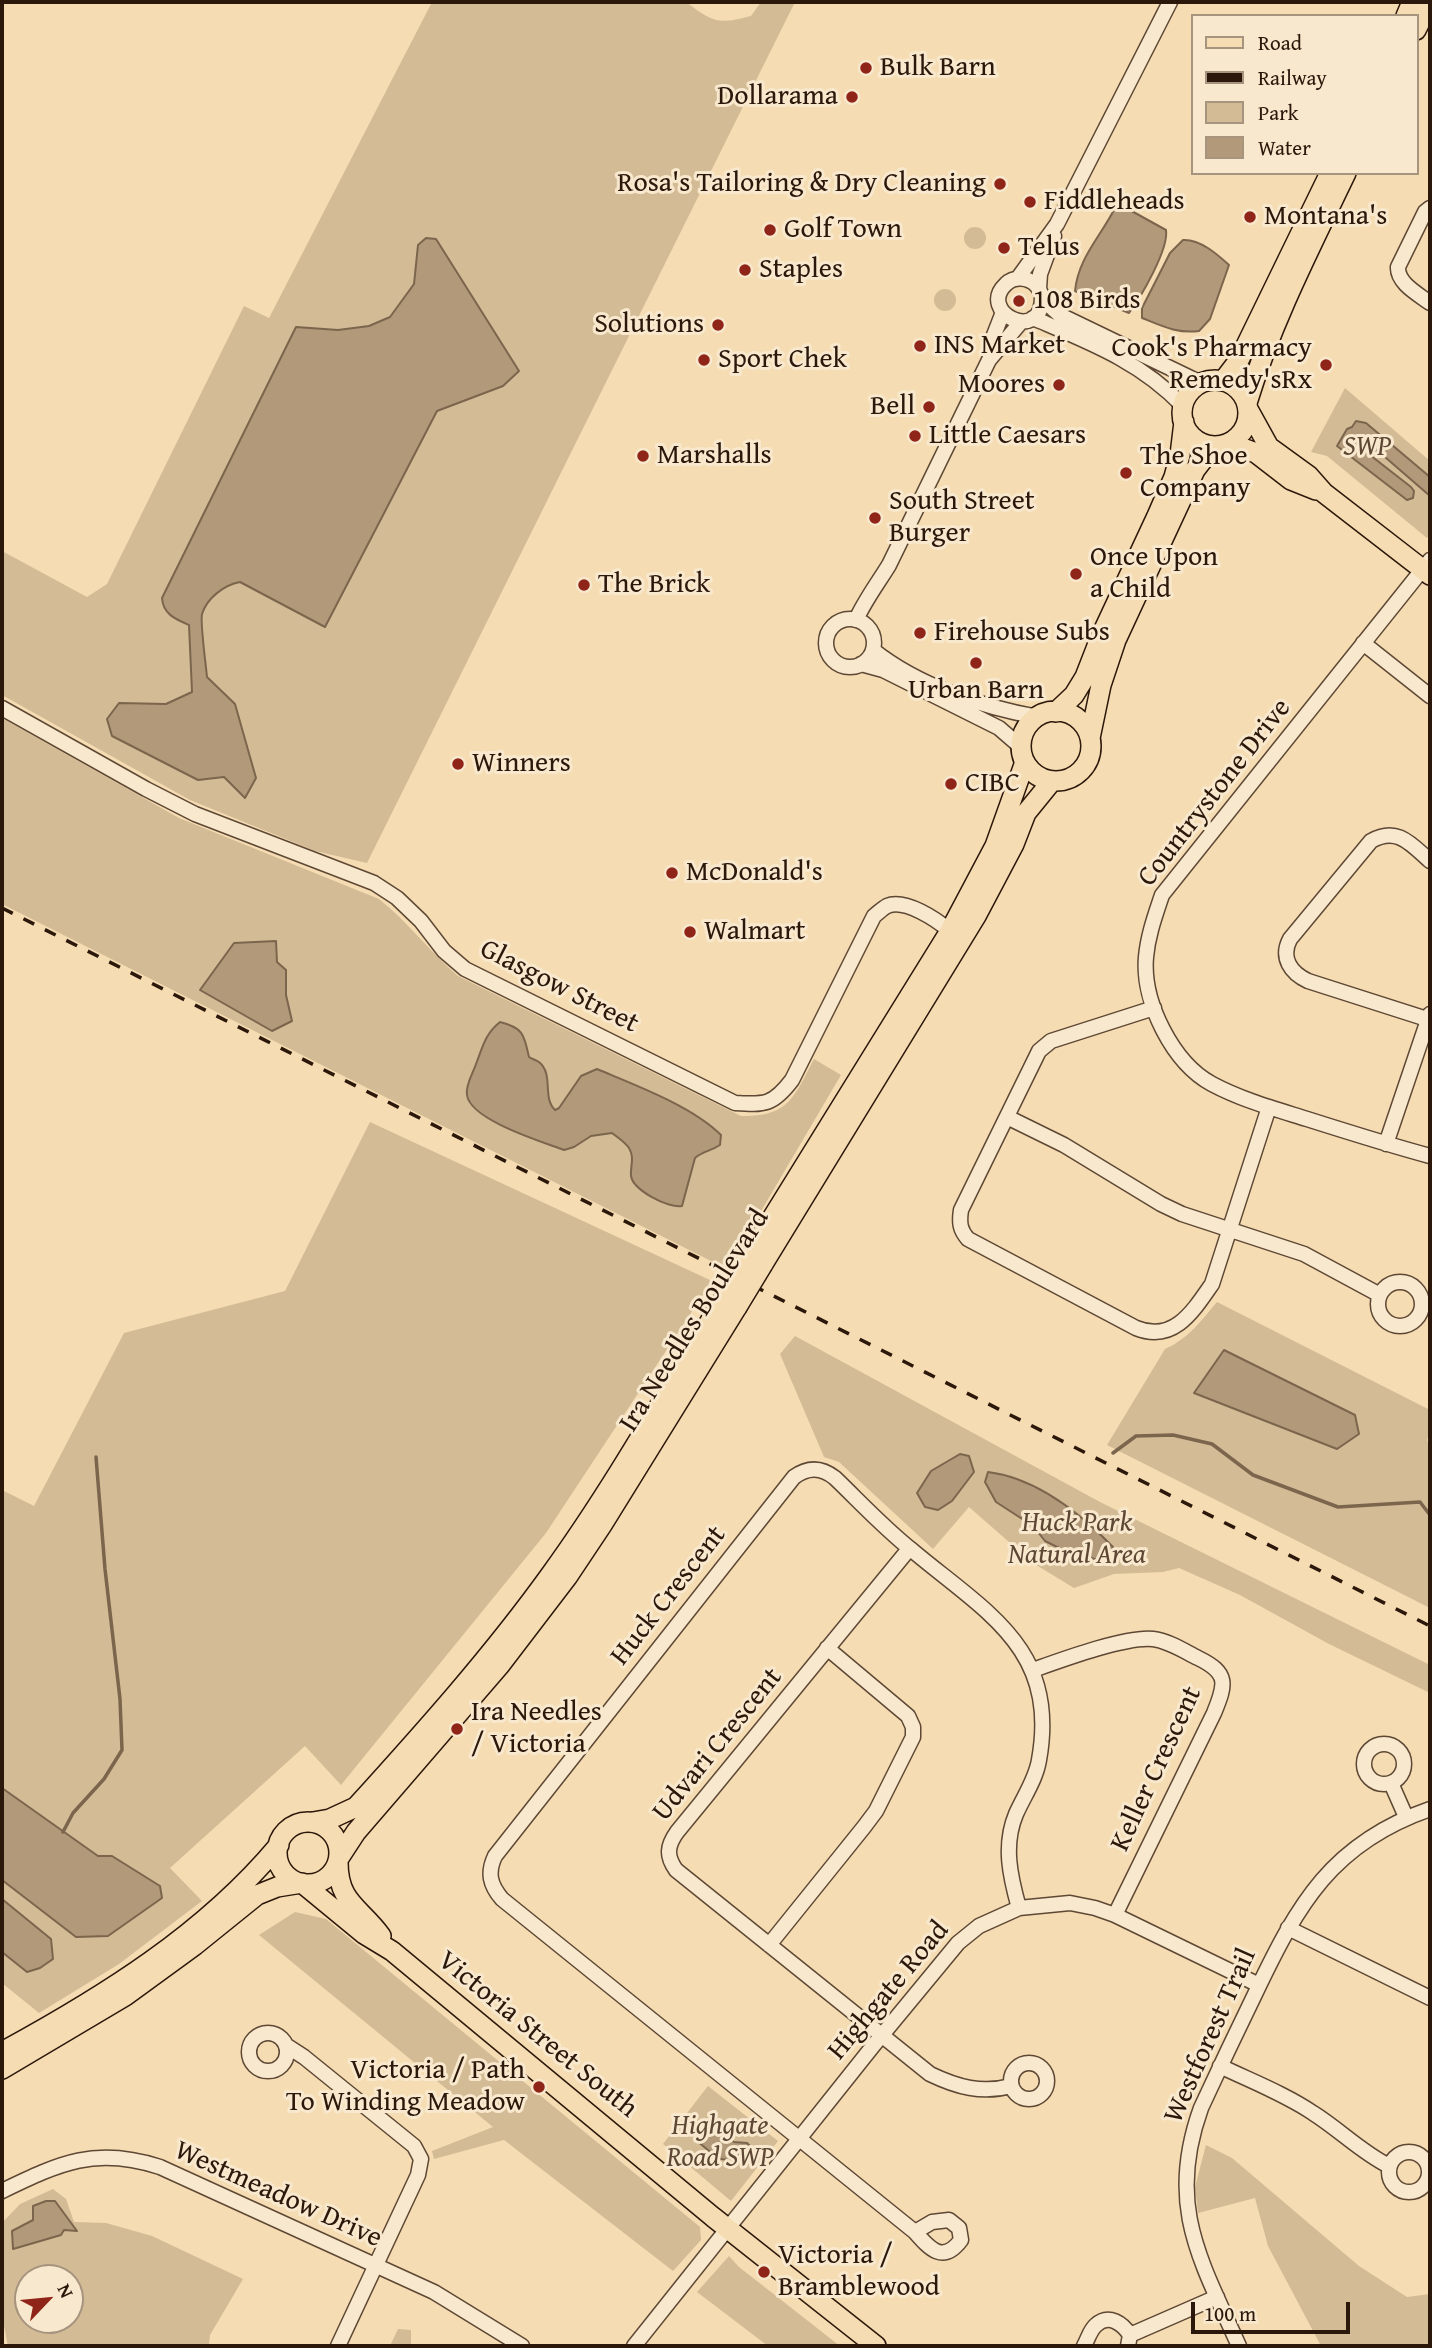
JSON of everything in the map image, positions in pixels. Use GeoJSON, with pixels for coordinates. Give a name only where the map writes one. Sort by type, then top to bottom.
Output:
{"type":"FeatureCollection","features":[{"type":"Feature","properties":{"kind":"main road"},"geometry":{"type":"LineString","coordinates":[[1418,26],[1430,2]]}},
{"type":"Feature","properties":{"kind":"main road"},"geometry":{"type":"LineString","coordinates":[[1223,381],[1240,360],[1329,175]]}},
{"type":"Feature","properties":{"kind":"main road"},"geometry":{"type":"LineString","coordinates":[[1090,738],[1101,685],[1116,640],[1195,470],[1205,457],[1244,429],[1248,420],[1247,406],[1268,345],[1345,175]]}},
{"type":"Feature","properties":{"kind":"main road"},"geometry":{"type":"LineString","coordinates":[[1047,714],[1067,713],[1086,727],[1090,738],[1091,750],[1082,770],[1063,781],[1052,781],[1032,772],[1023,755],[1025,730],[1047,714],[1074,695],[1086,677],[1101,636],[1174,477],[1180,455],[1186,397],[1200,383],[1216,380],[1233,386],[1241,393],[1269,447],[1309,476],[1324,493],[1428,568]]}},
{"type":"Feature","properties":{"kind":"main road"},"geometry":{"type":"LineString","coordinates":[[1183,414],[1194,438],[1202,443],[1225,444],[1256,453],[1291,480],[1324,493]]}},
{"type":"Feature","properties":{"kind":"main road","name":"Ira Needles Boulevard"},"geometry":{"type":"LineString","coordinates":[[338,1860],[356,1832],[500,1665],[568,1576],[602,1525],[950,931],[995,846],[1023,755]]}},
{"type":"Feature","properties":{"kind":"main road","name":"Ira Needles Boulevard"},"geometry":{"type":"LineString","coordinates":[[755,1261],[975,916],[1014,844],[1026,813],[1052,781]]}},
{"type":"Feature","properties":{"kind":"main road","name":"Ira Needles Boulevard"},"geometry":{"type":"LineString","coordinates":[[313,1822],[330,1819],[356,1807],[495,1649],[552,1573],[730,1303]]}},
{"type":"Feature","properties":{"kind":"main road"},"geometry":{"type":"LineString","coordinates":[[2,2052],[85,2004],[174,1943],[247,1881],[279,1845],[290,1828],[303,1822],[313,1822],[325,1827],[332,1834],[338,1844],[338,1860],[333,1871],[324,1879],[277,1887],[257,1895],[125,1996],[2,2069]]}},
{"type":"Feature","properties":{"kind":"main road"},"geometry":{"type":"LineString","coordinates":[[279,1845],[278,1857],[282,1867],[289,1876],[302,1883]]}},
{"type":"Feature","properties":{"kind":"main road","name":"Victoria Street South"},"geometry":{"type":"LineString","coordinates":[[338,1860],[338,1879],[343,1893],[372,1923],[392,1951]]}},
{"type":"Feature","properties":{"kind":"main road","name":"Victoria Street South"},"geometry":{"type":"LineString","coordinates":[[302,1883],[364,1934],[392,1951],[728,2228],[876,2346]]}},
{"type":"Feature","properties":{"kind":"street"},"geometry":{"type":"LineString","coordinates":[[1170,2],[1057,224],[1018,278],[1006,284],[1000,293],[999,302],[1008,317],[1073,333],[1139,368],[1163,386],[1183,414]]}},
{"type":"Feature","properties":{"kind":"street"},"geometry":{"type":"LineString","coordinates":[[1430,208],[1398,267],[1401,280],[1430,303]]}},
{"type":"Feature","properties":{"kind":"street"},"geometry":{"type":"LineString","coordinates":[[989,360],[1040,309],[1041,274],[1057,224]]}},
{"type":"Feature","properties":{"kind":"street"},"geometry":{"type":"LineString","coordinates":[[1018,278],[1030,280],[1060,315],[1200,383]]}},
{"type":"Feature","properties":{"kind":"street"},"geometry":{"type":"LineString","coordinates":[[862,623],[873,593],[989,360],[994,334],[1003,312]]}},
{"type":"Feature","properties":{"kind":"street","name":"Countrystone Drive"},"geometry":{"type":"LineString","coordinates":[[1428,568],[1363,643],[1162,895],[1151,926],[1146,960],[1154,1008],[1162,1029],[1175,1049],[1209,1083],[1269,1107],[1430,1156]]}},
{"type":"Feature","properties":{"kind":"street"},"geometry":{"type":"LineString","coordinates":[[840,621],[862,623],[874,642],[873,650],[861,664],[841,665],[827,649],[827,637],[831,628],[840,621]]}},
{"type":"Feature","properties":{"kind":"street"},"geometry":{"type":"LineString","coordinates":[[1363,643],[1430,696]]}},
{"type":"Feature","properties":{"kind":"street"},"geometry":{"type":"LineString","coordinates":[[873,650],[887,661],[954,695],[1009,712],[1047,714]]}},
{"type":"Feature","properties":{"kind":"street"},"geometry":{"type":"LineString","coordinates":[[861,664],[883,670],[999,728],[1023,755]]}},
{"type":"Feature","properties":{"kind":"street","name":"Glasgow Street"},"geometry":{"type":"LineString","coordinates":[[2,708],[195,814],[374,883],[397,898],[421,921],[444,951],[465,969],[735,1103],[762,1105],[787,1087],[874,916],[888,905],[902,905],[935,919],[950,931]]}},
{"type":"Feature","properties":{"kind":"street"},"geometry":{"type":"LineString","coordinates":[[1387,1144],[1429,1018],[1308,981],[1292,970],[1286,961],[1286,952],[1290,939],[1371,841],[1391,834],[1400,837],[1430,861]]}},
{"type":"Feature","properties":{"kind":"street"},"geometry":{"type":"LineString","coordinates":[[1154,1008],[1051,1041],[1039,1051],[961,1210],[961,1231],[976,1244],[1150,1334],[1175,1327],[1202,1299],[1212,1284],[1269,1107]]}},
{"type":"Feature","properties":{"kind":"street"},"geometry":{"type":"LineString","coordinates":[[1007,1117],[1064,1145],[1161,1204],[1230,1231],[1304,1254],[1380,1295]]}},
{"type":"Feature","properties":{"kind":"street","name":"Huck Crescent"},"geometry":{"type":"LineString","coordinates":[[915,2232],[502,1899],[492,1886],[491,1865],[495,1856],[794,1477],[817,1469],[828,1473],[909,1549],[1006,1629],[1023,1650],[1033,1670],[1042,1701],[1042,1743],[1038,1766],[1015,1816],[1008,1850],[1008,1862],[1019,1908]]}},
{"type":"Feature","properties":{"kind":"street","name":"Udvari Crescent"},"geometry":{"type":"LineString","coordinates":[[909,1549],[677,1832],[668,1848],[668,1856],[676,1870],[914,2063],[945,2081],[977,2090],[994,2091],[1011,2086]]}},
{"type":"Feature","properties":{"kind":"street","name":"Keller Crescent"},"geometry":{"type":"LineString","coordinates":[[1033,1670],[1114,1645],[1151,1639],[1163,1641],[1210,1663],[1223,1677],[1223,1687],[1214,1713],[1115,1915]]}},
{"type":"Feature","properties":{"kind":"street"},"geometry":{"type":"LineString","coordinates":[[769,1945],[870,1819],[913,1737],[913,1727],[908,1716],[827,1648]]}},
{"type":"Feature","properties":{"kind":"street"},"geometry":{"type":"LineString","coordinates":[[1391,1783],[1406,1817]]}},
{"type":"Feature","properties":{"kind":"street","name":"Westforest Trail"},"geometry":{"type":"LineString","coordinates":[[1239,2346],[1198,2255],[1191,2230],[1186,2162],[1192,2133],[1220,2066],[1259,1985],[1288,1928],[1317,1884],[1356,1847],[1406,1817],[1430,1809]]}},
{"type":"Feature","properties":{"kind":"street","name":"Highgate Road"},"geometry":{"type":"LineString","coordinates":[[634,2346],[881,2036],[958,1943],[979,1926],[1019,1908],[1070,1903],[1095,1908],[1115,1915],[1259,1985]]}},
{"type":"Feature","properties":{"kind":"street"},"geometry":{"type":"LineString","coordinates":[[1288,1928],[1430,1998]]}},
{"type":"Feature","properties":{"kind":"street"},"geometry":{"type":"LineString","coordinates":[[287,2046],[414,2146],[421,2166],[338,2346]]}},
{"type":"Feature","properties":{"kind":"street"},"geometry":{"type":"LineString","coordinates":[[1220,2066],[1311,2111],[1344,2134],[1367,2155],[1389,2166]]}},
{"type":"Feature","properties":{"kind":"street","name":"Westmeadow Drive"},"geometry":{"type":"LineString","coordinates":[[2,2191],[52,2168],[82,2159],[112,2157],[160,2167],[434,2292],[522,2346]]}},
{"type":"Feature","properties":{"kind":"street"},"geometry":{"type":"LineString","coordinates":[[1084,2346],[1094,2326],[1102,2320],[1115,2320],[1125,2326],[1129,2341],[1217,2297]]}},
{"type":"Feature","properties":{"kind":"green space"},"geometry":{"type":"Polygon","coordinates":[[[432,2],[686,2],[709,18],[723,21],[751,16],[761,2],[795,2],[367,863],[315,851],[190,800],[2,695],[2,551],[87,597],[107,584],[244,306],[269,318],[432,2]],[[418,245],[414,284],[390,317],[369,326],[338,330],[295,328],[180,622],[189,625],[193,692],[166,704],[119,703],[198,780],[224,777],[244,797],[256,778],[235,704],[207,677],[202,614],[208,603],[222,589],[240,582],[325,627],[437,411],[503,386],[418,245]]]}},
{"type":"Feature","properties":{"kind":"green space"},"geometry":{"type":"Polygon","coordinates":[[[975,227],[983,230],[986,238],[983,246],[975,249],[967,246],[964,238],[967,230],[975,227]]]}},
{"type":"Feature","properties":{"kind":"green space"},"geometry":{"type":"Polygon","coordinates":[[[945,289],[953,292],[956,300],[953,308],[945,311],[937,308],[934,300],[937,292],[945,289]]]}},
{"type":"Feature","properties":{"kind":"green space","name":"SWP"},"geometry":{"type":"Polygon","coordinates":[[[1345,388],[1430,461],[1430,534],[1427,538],[1327,456],[1311,452],[1345,388]]]}},
{"type":"Feature","properties":{"kind":"green space"},"geometry":{"type":"Polygon","coordinates":[[[2,718],[179,818],[379,899],[458,976],[741,1116],[770,1113],[788,1102],[814,1059],[841,1075],[727,1269],[2,904],[2,718]]]}},
{"type":"Feature","properties":{"kind":"green space"},"geometry":{"type":"Polygon","coordinates":[[[370,1122],[712,1281],[546,1533],[341,1785],[305,1746],[170,1868],[202,1901],[119,1964],[39,2013],[2,1983],[2,1952],[27,1972],[40,1968],[51,1939],[2,1899],[2,1880],[76,1937],[98,1857],[2,1788],[2,1490],[34,1506],[124,1333],[285,1291],[370,1122]]]}},
{"type":"Feature","properties":{"kind":"green space"},"geometry":{"type":"Polygon","coordinates":[[[1217,1302],[1430,1410],[1427,1440],[1430,1448],[1430,1608],[1107,1445],[1165,1349],[1187,1335],[1217,1302]]]}},
{"type":"Feature","properties":{"kind":"green space","name":"Huck Park Natural Area"},"geometry":{"type":"Polygon","coordinates":[[[795,1336],[1100,1502],[1430,1665],[1430,1693],[1329,1644],[1240,1595],[1179,1568],[1163,1572],[1114,1574],[1074,1588],[1033,1563],[969,1507],[933,1549],[839,1462],[824,1457],[780,1354],[795,1336]]]}},
{"type":"Feature","properties":{"kind":"green space"},"geometry":{"type":"Polygon","coordinates":[[[295,1912],[326,1919],[700,2227],[701,2240],[673,2271],[504,2140],[434,2159],[432,2151],[493,2127],[259,1935],[295,1912]]]}},
{"type":"Feature","properties":{"kind":"green space","name":"Highgate Road SWP"},"geometry":{"type":"Polygon","coordinates":[[[708,2086],[778,2141],[731,2201],[663,2144],[708,2086]]]}},
{"type":"Feature","properties":{"kind":"green space"},"geometry":{"type":"Polygon","coordinates":[[[1206,2145],[1232,2158],[1359,2266],[1407,2297],[1430,2294],[1430,2346],[1321,2346],[1268,2246],[1255,2198],[1198,2213],[1195,2187],[1206,2145]]]}},
{"type":"Feature","properties":{"kind":"green space"},"geometry":{"type":"Polygon","coordinates":[[[53,2189],[66,2199],[74,2222],[106,2223],[152,2236],[243,2279],[210,2335],[209,2344],[212,2346],[8,2346],[2,2316],[2,2223],[20,2204],[53,2189]],[[33,2220],[12,2231],[76,2231],[33,2220]]]}},
{"type":"Feature","properties":{"kind":"green space"},"geometry":{"type":"Polygon","coordinates":[[[729,2256],[739,2267],[840,2346],[768,2346],[697,2292],[729,2256]]]}},
{"type":"Feature","properties":{"kind":"green space"},"geometry":{"type":"Polygon","coordinates":[[[398,2329],[411,2330],[411,2346],[390,2346],[398,2329]]]}},
{"type":"Feature","properties":{"kind":"water"},"geometry":{"type":"Polygon","coordinates":[[[1115,208],[1128,209],[1166,230],[1159,260],[1129,313],[1075,291],[1085,258],[1115,208]]]}},
{"type":"Feature","properties":{"kind":"water"},"geometry":{"type":"Polygon","coordinates":[[[426,238],[436,239],[519,371],[503,386],[437,411],[325,627],[240,582],[222,589],[208,603],[202,614],[207,677],[235,704],[256,778],[245,798],[224,777],[198,780],[112,736],[107,719],[119,703],[166,704],[192,692],[189,625],[167,612],[162,598],[296,327],[338,330],[369,326],[390,317],[414,284],[418,245],[426,238]]]}},
{"type":"Feature","properties":{"kind":"water"},"geometry":{"type":"Polygon","coordinates":[[[1183,240],[1202,245],[1229,265],[1210,319],[1199,331],[1177,330],[1142,318],[1142,308],[1170,253],[1183,240]]]}},
{"type":"Feature","properties":{"kind":"water"},"geometry":{"type":"Polygon","coordinates":[[[1356,421],[1366,423],[1430,477],[1430,496],[1378,451],[1371,451],[1370,455],[1411,487],[1414,491],[1413,498],[1407,500],[1337,446],[1347,429],[1356,421]]]}},
{"type":"Feature","properties":{"kind":"water"},"geometry":{"type":"Polygon","coordinates":[[[276,941],[277,962],[286,970],[286,995],[292,1021],[272,1031],[200,990],[234,943],[276,941]]]}},
{"type":"Feature","properties":{"kind":"water"},"geometry":{"type":"Polygon","coordinates":[[[500,1022],[514,1027],[522,1034],[529,1057],[543,1067],[549,1099],[555,1110],[581,1076],[597,1069],[679,1106],[709,1124],[721,1135],[720,1145],[695,1158],[682,1206],[661,1202],[638,1187],[631,1176],[631,1152],[612,1133],[591,1136],[564,1150],[509,1129],[480,1113],[471,1104],[467,1095],[468,1084],[485,1041],[500,1022]]]}},
{"type":"Feature","properties":{"kind":"water"},"geometry":{"type":"Polygon","coordinates":[[[1224,1350],[1355,1415],[1359,1434],[1337,1449],[1194,1393],[1224,1350]]]}},
{"type":"Feature","properties":{"kind":"water"},"geometry":{"type":"Polygon","coordinates":[[[960,1454],[969,1456],[974,1472],[952,1501],[938,1510],[925,1507],[917,1493],[931,1471],[960,1454]]]}},
{"type":"Feature","properties":{"kind":"water"},"geometry":{"type":"Polygon","coordinates":[[[988,1472],[1024,1481],[1072,1510],[1113,1547],[1108,1556],[1098,1560],[1061,1549],[1045,1541],[1033,1526],[996,1502],[985,1482],[988,1472]]]}},
{"type":"Feature","properties":{"kind":"water"},"geometry":{"type":"Polygon","coordinates":[[[2,1788],[98,1856],[112,1856],[160,1886],[162,1898],[108,1936],[76,1937],[2,1880],[2,1788]]]}},
{"type":"Feature","properties":{"kind":"water"},"geometry":{"type":"Polygon","coordinates":[[[2,1899],[51,1939],[53,1959],[40,1968],[27,1972],[2,1952],[2,1899]]]}},
{"type":"Feature","properties":{"kind":"water"},"geometry":{"type":"Polygon","coordinates":[[[710,2121],[734,2142],[747,2143],[751,2147],[728,2160],[718,2157],[697,2141],[701,2125],[710,2121]]]}},
{"type":"Feature","properties":{"kind":"water"},"geometry":{"type":"Polygon","coordinates":[[[55,2201],[77,2231],[64,2230],[61,2235],[13,2249],[12,2231],[33,2220],[33,2206],[55,2201]]]}},
{"type":"Feature","properties":{"kind":"waterway"},"geometry":{"type":"LineString","coordinates":[[1113,1453],[1136,1436],[1173,1435],[1212,1444],[1253,1475],[1338,1507],[1420,1502],[1430,1515]]}},
{"type":"Feature","properties":{"kind":"waterway"},"geometry":{"type":"LineString","coordinates":[[63,1832],[73,1813],[104,1779],[122,1750],[120,1699],[96,1457]]}},
{"type":"Feature","properties":{"kind":"railway"},"geometry":{"type":"LineString","coordinates":[[2,908],[1430,1626]]}},
{"type":"Feature","properties":{"kind":"place","name":"Bulk Barn"},"geometry":{"type":"Point","coordinates":[866,68]}},
{"type":"Feature","properties":{"kind":"place","name":"Dollarama"},"geometry":{"type":"Point","coordinates":[852,97]}},
{"type":"Feature","properties":{"kind":"place","name":"Rosa's Tailoring & Dry Cleaning"},"geometry":{"type":"Point","coordinates":[1000,184]}},
{"type":"Feature","properties":{"kind":"place","name":"Fiddleheads"},"geometry":{"type":"Point","coordinates":[1030,202]}},
{"type":"Feature","properties":{"kind":"place","name":"Montana's"},"geometry":{"type":"Point","coordinates":[1250,217]}},
{"type":"Feature","properties":{"kind":"place","name":"Golf Town"},"geometry":{"type":"Point","coordinates":[770,230]}},
{"type":"Feature","properties":{"kind":"place","name":"Telus"},"geometry":{"type":"Point","coordinates":[1004,248]}},
{"type":"Feature","properties":{"kind":"place","name":"Staples"},"geometry":{"type":"Point","coordinates":[745,270]}},
{"type":"Feature","properties":{"kind":"place","name":"108 Birds"},"geometry":{"type":"Point","coordinates":[1019,301]}},
{"type":"Feature","properties":{"kind":"place","name":"Solutions"},"geometry":{"type":"Point","coordinates":[718,325]}},
{"type":"Feature","properties":{"kind":"place","name":"INS Market"},"geometry":{"type":"Point","coordinates":[920,346]}},
{"type":"Feature","properties":{"kind":"place","name":"Sport Chek"},"geometry":{"type":"Point","coordinates":[704,360]}},
{"type":"Feature","properties":{"kind":"place","name":"Cook's Pharmacy Remedy'sRx"},"geometry":{"type":"Point","coordinates":[1326,365]}},
{"type":"Feature","properties":{"kind":"place","name":"Moores"},"geometry":{"type":"Point","coordinates":[1059,385]}},
{"type":"Feature","properties":{"kind":"place","name":"Bell"},"geometry":{"type":"Point","coordinates":[929,407]}},
{"type":"Feature","properties":{"kind":"place","name":"Little Caesars"},"geometry":{"type":"Point","coordinates":[915,436]}},
{"type":"Feature","properties":{"kind":"place","name":"Marshalls"},"geometry":{"type":"Point","coordinates":[643,456]}},
{"type":"Feature","properties":{"kind":"place","name":"The Shoe Company"},"geometry":{"type":"Point","coordinates":[1126,473]}},
{"type":"Feature","properties":{"kind":"place","name":"South Street Burger"},"geometry":{"type":"Point","coordinates":[875,518]}},
{"type":"Feature","properties":{"kind":"place","name":"Once Upon a Child"},"geometry":{"type":"Point","coordinates":[1076,574]}},
{"type":"Feature","properties":{"kind":"place","name":"The Brick"},"geometry":{"type":"Point","coordinates":[584,585]}},
{"type":"Feature","properties":{"kind":"place","name":"Firehouse Subs"},"geometry":{"type":"Point","coordinates":[920,633]}},
{"type":"Feature","properties":{"kind":"place","name":"Urban Barn"},"geometry":{"type":"Point","coordinates":[976,663]}},
{"type":"Feature","properties":{"kind":"place","name":"Winners"},"geometry":{"type":"Point","coordinates":[458,764]}},
{"type":"Feature","properties":{"kind":"place","name":"CIBC"},"geometry":{"type":"Point","coordinates":[951,784]}},
{"type":"Feature","properties":{"kind":"place","name":"McDonald's"},"geometry":{"type":"Point","coordinates":[672,873]}},
{"type":"Feature","properties":{"kind":"place","name":"Walmart"},"geometry":{"type":"Point","coordinates":[690,932]}},
{"type":"Feature","properties":{"kind":"place","name":"Ira Needles / Victoria"},"geometry":{"type":"Point","coordinates":[457,1729]}},
{"type":"Feature","properties":{"kind":"place","name":"Victoria / Path To Winding Meadow"},"geometry":{"type":"Point","coordinates":[539,2087]}},
{"type":"Feature","properties":{"kind":"place","name":"Victoria / Bramblewood"},"geometry":{"type":"Point","coordinates":[764,2272]}}]}
